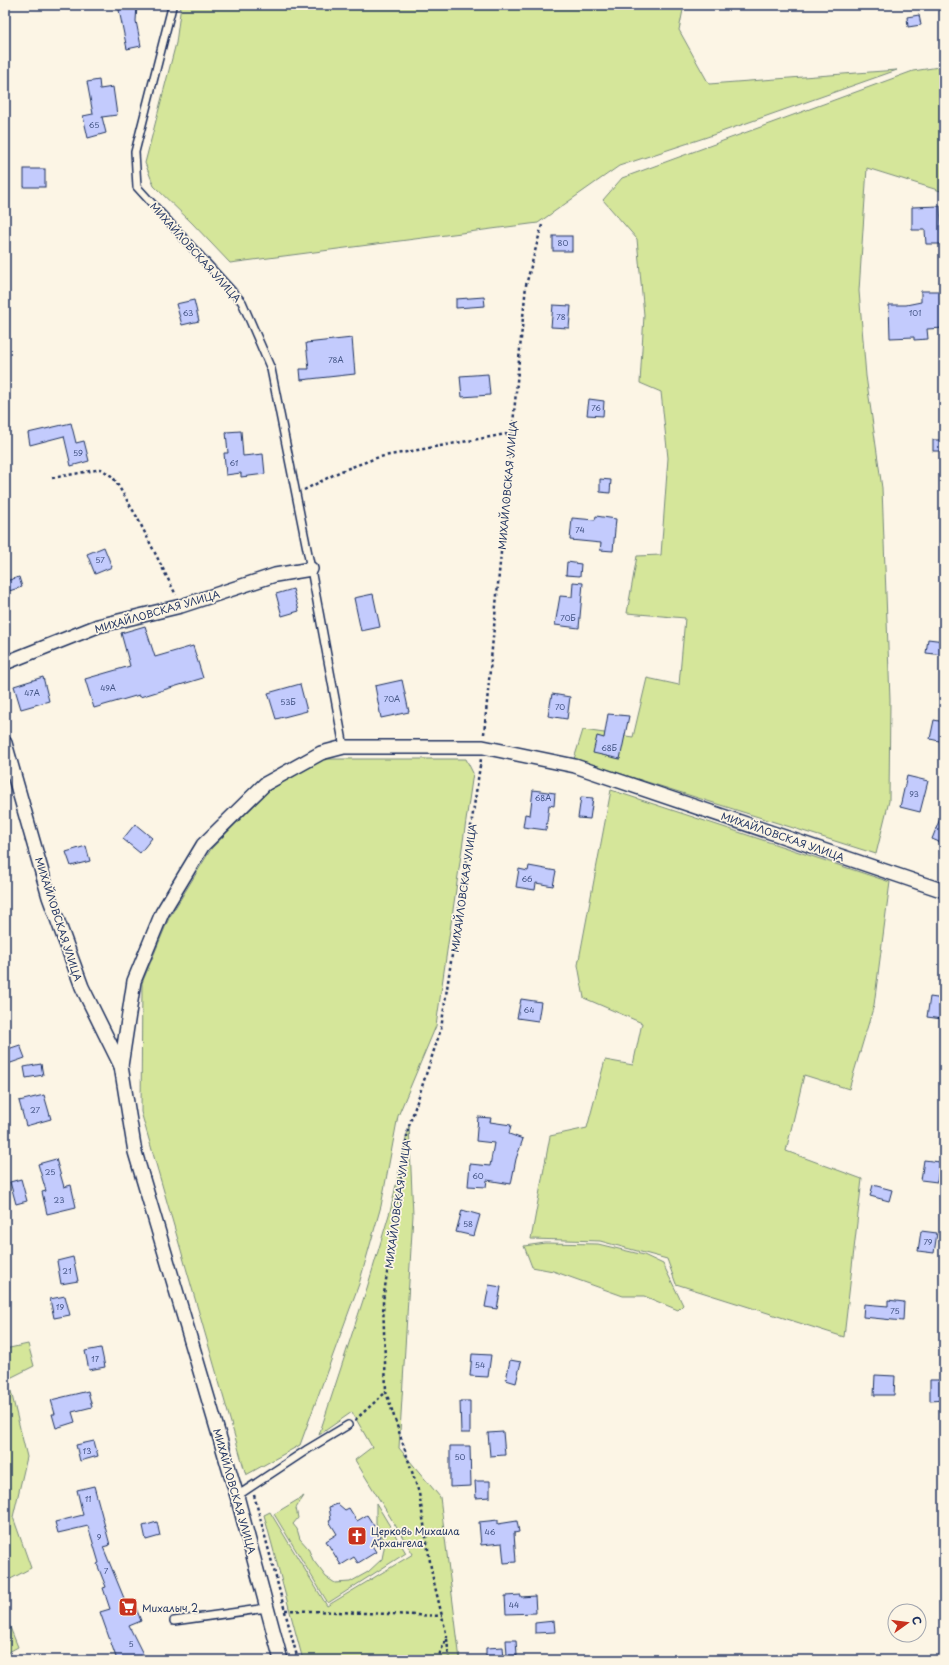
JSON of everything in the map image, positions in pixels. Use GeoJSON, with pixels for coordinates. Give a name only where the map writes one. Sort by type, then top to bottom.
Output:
{"type":"FeatureCollection","features":[{"type":"Feature","properties":{"kind":"street","name":"МИХАЙЛОВСКАЯ УЛИЦА"},"geometry":{"type":"LineString","coordinates":[[5,662],[98,626],[181,606],[275,576],[311,569]]}},
{"type":"Feature","properties":{"kind":"street","name":"МИХАЙЛОВСКАЯ УЛИЦА"},"geometry":{"type":"LineString","coordinates":[[5,743],[49,897],[82,987],[121,1066],[135,1152],[237,1496],[281,1660]]}},
{"type":"Feature","properties":{"kind":"street","name":"МИХАЙЛОВСКАЯ УЛИЦА"},"geometry":{"type":"LineString","coordinates":[[121,1066],[134,981],[162,913],[203,845],[265,784],[321,752],[344,746],[483,747],[575,766],[944,891]]}},
{"type":"Feature","properties":{"kind":"lane","name":"МИХАЙЛОВСКАЯ УЛИЦА"},"geometry":{"type":"LineString","coordinates":[[172,7],[135,152],[137,187],[242,302],[271,369],[311,569],[344,746]]}},
{"type":"Feature","properties":{"kind":"lane"},"geometry":{"type":"LineString","coordinates":[[237,1496],[308,1449],[348,1425]]}},
{"type":"Feature","properties":{"kind":"lane"},"geometry":{"type":"LineString","coordinates":[[174,1620],[267,1608]]}},
{"type":"Feature","properties":{"kind":"path","name":"МИХАЙЛОВСКАЯ УЛИЦА"},"geometry":{"type":"LineString","coordinates":[[450,1660],[447,1637],[432,1574],[419,1493],[386,1392],[383,1300],[395,1209],[408,1129],[441,1029],[483,747],[526,285],[542,225]]}},
{"type":"Feature","properties":{"kind":"path"},"geometry":{"type":"LineString","coordinates":[[296,494],[341,471],[379,457],[512,433]]}},
{"type":"Feature","properties":{"kind":"path"},"geometry":{"type":"LineString","coordinates":[[52,478],[101,469],[113,477],[137,517],[181,606]]}},
{"type":"Feature","properties":{"kind":"path"},"geometry":{"type":"LineString","coordinates":[[348,1425],[386,1392]]}},
{"type":"Feature","properties":{"kind":"path"},"geometry":{"type":"LineString","coordinates":[[252,1487],[298,1660]]}},
{"type":"Feature","properties":{"kind":"path"},"geometry":{"type":"LineString","coordinates":[[267,1608],[284,1610],[442,1616]]}},
{"type":"Feature","properties":{"kind":"path"},"geometry":{"type":"LineString","coordinates":[[437,1660],[447,1637]]}},
{"type":"Feature","properties":{"kind":"green space"},"geometry":{"type":"Polygon","coordinates":[[[181,5],[684,5],[679,30],[709,84],[897,70],[707,137],[619,166],[538,223],[230,263],[154,186],[145,163],[176,43],[181,5]]]}},
{"type":"Feature","properties":{"kind":"green space"},"geometry":{"type":"Polygon","coordinates":[[[944,63],[944,192],[867,168],[859,291],[866,376],[882,488],[890,700],[889,801],[876,854],[574,759],[583,730],[633,737],[647,678],[679,685],[685,618],[627,613],[637,556],[661,555],[668,458],[661,392],[640,383],[644,315],[637,239],[603,200],[622,178],[913,71],[939,67],[944,63]]]}},
{"type":"Feature","properties":{"kind":"green space"},"geometry":{"type":"Polygon","coordinates":[[[322,759],[466,759],[473,773],[436,1026],[398,1116],[381,1206],[359,1284],[300,1445],[246,1475],[141,1112],[142,983],[169,918],[211,849],[268,791],[322,759]]]}},
{"type":"Feature","properties":{"kind":"green space"},"geometry":{"type":"Polygon","coordinates":[[[611,790],[890,882],[874,1005],[849,1089],[804,1075],[786,1151],[862,1179],[844,1337],[676,1284],[667,1259],[600,1241],[531,1239],[550,1136],[587,1128],[605,1060],[633,1065],[642,1023],[584,998],[578,965],[611,790]]]}},
{"type":"Feature","properties":{"kind":"green space"},"geometry":{"type":"Polygon","coordinates":[[[409,1125],[413,1215],[399,1448],[440,1497],[460,1660],[303,1660],[264,1515],[270,1512],[327,1606],[413,1554],[355,1460],[372,1447],[352,1412],[319,1435],[367,1288],[391,1208],[409,1125]]]}},
{"type":"Feature","properties":{"kind":"green space"},"geometry":{"type":"Polygon","coordinates":[[[545,1243],[598,1244],[644,1255],[663,1264],[683,1305],[678,1310],[644,1296],[623,1296],[553,1271],[532,1267],[524,1246],[545,1243]]]}},
{"type":"Feature","properties":{"kind":"green space"},"geometry":{"type":"Polygon","coordinates":[[[28,1344],[34,1366],[8,1379],[27,1457],[13,1517],[31,1568],[5,1582],[5,1349],[28,1344]]]}},
{"type":"Feature","properties":{"kind":"green space"},"geometry":{"type":"Polygon","coordinates":[[[304,1496],[296,1508],[298,1518],[293,1524],[297,1529],[300,1539],[308,1548],[313,1560],[326,1577],[335,1583],[350,1582],[368,1572],[382,1559],[385,1543],[376,1523],[376,1503],[406,1553],[328,1603],[274,1514],[304,1496]]]}},
{"type":"Feature","properties":{"kind":"green space"},"geometry":{"type":"Polygon","coordinates":[[[5,1615],[18,1647],[5,1654],[5,1615]]]}},
{"type":"Feature","properties":{"kind":"building"},"geometry":{"type":"Polygon","coordinates":[[[118,5],[137,5],[136,21],[141,46],[127,49],[118,5]]]}},
{"type":"Feature","properties":{"kind":"building"},"geometry":{"type":"Polygon","coordinates":[[[919,15],[921,25],[908,27],[907,17],[919,15]]]}},
{"type":"Feature","properties":{"kind":"building"},"geometry":{"type":"Polygon","coordinates":[[[99,80],[100,89],[113,87],[117,115],[102,117],[106,133],[88,138],[83,116],[93,114],[87,82],[99,80]]]}},
{"type":"Feature","properties":{"kind":"building"},"geometry":{"type":"Polygon","coordinates":[[[24,169],[45,169],[45,187],[24,187],[24,169]]]}},
{"type":"Feature","properties":{"kind":"building"},"geometry":{"type":"Polygon","coordinates":[[[940,206],[942,244],[926,244],[925,230],[912,230],[912,207],[940,206]]]}},
{"type":"Feature","properties":{"kind":"building"},"geometry":{"type":"Polygon","coordinates":[[[553,236],[572,236],[572,251],[553,251],[553,236]]]}},
{"type":"Feature","properties":{"kind":"building"},"geometry":{"type":"Polygon","coordinates":[[[921,291],[943,291],[944,328],[927,329],[928,339],[914,340],[914,337],[890,338],[889,305],[906,305],[921,302],[921,291]]]}},
{"type":"Feature","properties":{"kind":"building"},"geometry":{"type":"Polygon","coordinates":[[[484,297],[485,306],[456,308],[456,299],[484,297]]]}},
{"type":"Feature","properties":{"kind":"building"},"geometry":{"type":"Polygon","coordinates":[[[194,300],[199,321],[182,325],[176,304],[194,300]]]}},
{"type":"Feature","properties":{"kind":"building"},"geometry":{"type":"Polygon","coordinates":[[[553,305],[571,306],[569,328],[551,327],[553,305]]]}},
{"type":"Feature","properties":{"kind":"building"},"geometry":{"type":"Polygon","coordinates":[[[352,338],[355,374],[301,380],[300,369],[309,369],[306,343],[352,338]]]}},
{"type":"Feature","properties":{"kind":"building"},"geometry":{"type":"Polygon","coordinates":[[[488,374],[490,395],[462,397],[460,376],[488,374]]]}},
{"type":"Feature","properties":{"kind":"building"},"geometry":{"type":"Polygon","coordinates":[[[589,399],[604,401],[603,416],[587,415],[589,399]]]}},
{"type":"Feature","properties":{"kind":"building"},"geometry":{"type":"Polygon","coordinates":[[[71,423],[76,443],[84,441],[89,461],[71,466],[64,436],[30,445],[28,433],[71,423]]]}},
{"type":"Feature","properties":{"kind":"building"},"geometry":{"type":"Polygon","coordinates":[[[241,431],[243,456],[263,454],[265,474],[241,477],[241,473],[226,475],[224,453],[228,453],[226,432],[241,431]]]}},
{"type":"Feature","properties":{"kind":"building"},"geometry":{"type":"Polygon","coordinates":[[[933,440],[944,440],[944,451],[933,451],[933,440]]]}},
{"type":"Feature","properties":{"kind":"building"},"geometry":{"type":"Polygon","coordinates":[[[600,479],[611,480],[610,493],[600,492],[600,479]]]}},
{"type":"Feature","properties":{"kind":"building"},"geometry":{"type":"Polygon","coordinates":[[[596,516],[616,519],[613,551],[600,550],[601,543],[570,540],[572,518],[595,520],[596,516]]]}},
{"type":"Feature","properties":{"kind":"building"},"geometry":{"type":"Polygon","coordinates":[[[104,547],[112,567],[95,574],[87,554],[104,547]]]}},
{"type":"Feature","properties":{"kind":"building"},"geometry":{"type":"Polygon","coordinates":[[[567,562],[581,564],[580,576],[566,575],[567,562]]]}},
{"type":"Feature","properties":{"kind":"building"},"geometry":{"type":"Polygon","coordinates":[[[19,577],[22,587],[9,591],[6,581],[19,577]]]}},
{"type":"Feature","properties":{"kind":"building"},"geometry":{"type":"Polygon","coordinates":[[[573,582],[583,583],[579,628],[555,625],[560,596],[572,597],[573,582]]]}},
{"type":"Feature","properties":{"kind":"building"},"geometry":{"type":"Polygon","coordinates":[[[293,589],[299,611],[282,616],[276,594],[293,589]]]}},
{"type":"Feature","properties":{"kind":"building"},"geometry":{"type":"Polygon","coordinates":[[[373,594],[380,627],[361,631],[354,598],[373,594]]]}},
{"type":"Feature","properties":{"kind":"building"},"geometry":{"type":"Polygon","coordinates":[[[145,626],[155,657],[193,646],[203,678],[140,697],[139,695],[94,708],[85,679],[130,666],[121,633],[145,626]]]}},
{"type":"Feature","properties":{"kind":"building"},"geometry":{"type":"Polygon","coordinates":[[[928,639],[944,641],[944,655],[926,653],[928,639]]]}},
{"type":"Feature","properties":{"kind":"building"},"geometry":{"type":"Polygon","coordinates":[[[43,677],[49,701],[21,709],[14,686],[43,677]]]}},
{"type":"Feature","properties":{"kind":"building"},"geometry":{"type":"Polygon","coordinates":[[[402,680],[409,712],[381,718],[375,686],[402,680]]]}},
{"type":"Feature","properties":{"kind":"building"},"geometry":{"type":"Polygon","coordinates":[[[300,684],[307,711],[276,719],[268,693],[300,684]]]}},
{"type":"Feature","properties":{"kind":"building"},"geometry":{"type":"Polygon","coordinates":[[[552,694],[570,697],[567,719],[548,716],[552,694]]]}},
{"type":"Feature","properties":{"kind":"building"},"geometry":{"type":"Polygon","coordinates":[[[608,714],[629,716],[620,759],[593,753],[597,736],[604,738],[608,714]]]}},
{"type":"Feature","properties":{"kind":"building"},"geometry":{"type":"Polygon","coordinates":[[[934,720],[944,722],[944,742],[930,739],[934,720]]]}},
{"type":"Feature","properties":{"kind":"building"},"geometry":{"type":"Polygon","coordinates":[[[907,776],[928,781],[920,812],[900,807],[907,776]]]}},
{"type":"Feature","properties":{"kind":"building"},"geometry":{"type":"Polygon","coordinates":[[[533,790],[555,793],[554,806],[549,805],[546,830],[523,827],[525,814],[530,815],[533,790]]]}},
{"type":"Feature","properties":{"kind":"building"},"geometry":{"type":"Polygon","coordinates":[[[581,797],[593,798],[590,819],[578,818],[581,797]]]}},
{"type":"Feature","properties":{"kind":"building"},"geometry":{"type":"Polygon","coordinates":[[[943,811],[944,812],[944,844],[932,839],[943,811]]]}},
{"type":"Feature","properties":{"kind":"building"},"geometry":{"type":"Polygon","coordinates":[[[135,824],[152,838],[140,853],[123,839],[135,824]]]}},
{"type":"Feature","properties":{"kind":"building"},"geometry":{"type":"Polygon","coordinates":[[[86,846],[90,861],[71,866],[66,852],[86,846]]]}},
{"type":"Feature","properties":{"kind":"building"},"geometry":{"type":"Polygon","coordinates":[[[529,866],[556,871],[553,886],[536,883],[535,890],[516,887],[519,869],[528,871],[529,866]]]}},
{"type":"Feature","properties":{"kind":"building"},"geometry":{"type":"Polygon","coordinates":[[[930,997],[944,999],[942,1019],[927,1017],[930,997]]]}},
{"type":"Feature","properties":{"kind":"building"},"geometry":{"type":"Polygon","coordinates":[[[521,999],[541,1002],[538,1021],[517,1018],[521,999]]]}},
{"type":"Feature","properties":{"kind":"building"},"geometry":{"type":"Polygon","coordinates":[[[20,1045],[25,1058],[5,1065],[5,1050],[20,1045]]]}},
{"type":"Feature","properties":{"kind":"building"},"geometry":{"type":"Polygon","coordinates":[[[41,1064],[43,1075],[26,1078],[24,1067],[41,1064]]]}},
{"type":"Feature","properties":{"kind":"building"},"geometry":{"type":"Polygon","coordinates":[[[44,1095],[51,1119],[26,1126],[19,1101],[44,1095]]]}},
{"type":"Feature","properties":{"kind":"building"},"geometry":{"type":"Polygon","coordinates":[[[478,1117],[491,1118],[490,1122],[511,1125],[509,1134],[523,1139],[516,1159],[511,1184],[487,1180],[486,1187],[468,1186],[470,1164],[490,1166],[494,1143],[476,1141],[478,1117]]]}},
{"type":"Feature","properties":{"kind":"building"},"geometry":{"type":"Polygon","coordinates":[[[56,1159],[64,1187],[71,1185],[76,1207],[47,1214],[42,1192],[46,1191],[38,1164],[56,1159]]]}},
{"type":"Feature","properties":{"kind":"building"},"geometry":{"type":"Polygon","coordinates":[[[924,1160],[940,1162],[937,1182],[921,1180],[924,1160]]]}},
{"type":"Feature","properties":{"kind":"building"},"geometry":{"type":"Polygon","coordinates":[[[21,1179],[27,1201],[16,1204],[10,1182],[21,1179]]]}},
{"type":"Feature","properties":{"kind":"building"},"geometry":{"type":"Polygon","coordinates":[[[873,1185],[892,1190],[889,1201],[870,1196],[873,1185]]]}},
{"type":"Feature","properties":{"kind":"building"},"geometry":{"type":"Polygon","coordinates":[[[462,1210],[480,1215],[474,1236],[456,1232],[462,1210]]]}},
{"type":"Feature","properties":{"kind":"building"},"geometry":{"type":"Polygon","coordinates":[[[921,1231],[937,1233],[934,1253],[918,1251],[921,1231]]]}},
{"type":"Feature","properties":{"kind":"building"},"geometry":{"type":"Polygon","coordinates":[[[73,1257],[78,1281],[61,1284],[57,1261],[73,1257]]]}},
{"type":"Feature","properties":{"kind":"building"},"geometry":{"type":"Polygon","coordinates":[[[489,1285],[501,1287],[497,1309],[485,1307],[489,1285]]]}},
{"type":"Feature","properties":{"kind":"building"},"geometry":{"type":"Polygon","coordinates":[[[65,1296],[70,1315],[54,1318],[50,1299],[65,1296]]]}},
{"type":"Feature","properties":{"kind":"building"},"geometry":{"type":"Polygon","coordinates":[[[888,1300],[904,1302],[903,1321],[863,1317],[864,1304],[888,1306],[888,1300]]]}},
{"type":"Feature","properties":{"kind":"building"},"geometry":{"type":"Polygon","coordinates":[[[101,1348],[105,1367],[89,1370],[85,1351],[101,1348]]]}},
{"type":"Feature","properties":{"kind":"building"},"geometry":{"type":"Polygon","coordinates":[[[472,1354],[491,1355],[488,1377],[470,1376],[472,1354]]]}},
{"type":"Feature","properties":{"kind":"building"},"geometry":{"type":"Polygon","coordinates":[[[510,1360],[521,1362],[516,1383],[506,1380],[510,1360]]]}},
{"type":"Feature","properties":{"kind":"building"},"geometry":{"type":"Polygon","coordinates":[[[875,1375],[895,1376],[894,1395],[874,1395],[875,1375]]]}},
{"type":"Feature","properties":{"kind":"building"},"geometry":{"type":"Polygon","coordinates":[[[930,1380],[944,1380],[944,1400],[930,1401],[930,1380]]]}},
{"type":"Feature","properties":{"kind":"building"},"geometry":{"type":"Polygon","coordinates":[[[88,1391],[92,1407],[72,1412],[75,1422],[56,1428],[52,1414],[55,1414],[51,1400],[88,1391]]]}},
{"type":"Feature","properties":{"kind":"building"},"geometry":{"type":"Polygon","coordinates":[[[460,1401],[470,1401],[470,1433],[461,1433],[460,1401]]]}},
{"type":"Feature","properties":{"kind":"building"},"geometry":{"type":"Polygon","coordinates":[[[503,1432],[505,1455],[490,1456],[488,1433],[503,1432]]]}},
{"type":"Feature","properties":{"kind":"building"},"geometry":{"type":"Polygon","coordinates":[[[94,1441],[98,1456],[80,1461],[76,1445],[94,1441]]]}},
{"type":"Feature","properties":{"kind":"building"},"geometry":{"type":"Polygon","coordinates":[[[450,1446],[470,1446],[471,1486],[450,1487],[450,1446]]]}},
{"type":"Feature","properties":{"kind":"building"},"geometry":{"type":"Polygon","coordinates":[[[475,1481],[490,1481],[490,1497],[476,1498],[475,1481]]]}},
{"type":"Feature","properties":{"kind":"building"},"geometry":{"type":"Polygon","coordinates":[[[94,1486],[110,1545],[103,1547],[126,1603],[133,1600],[141,1621],[129,1626],[146,1660],[117,1660],[100,1612],[110,1609],[103,1588],[106,1587],[97,1564],[99,1563],[88,1526],[58,1533],[55,1522],[83,1515],[77,1490],[94,1486]]]}},
{"type":"Feature","properties":{"kind":"building","name":"Церковь Михаила Архангела"},"geometry":{"type":"Polygon","coordinates":[[[338,1504],[345,1510],[349,1508],[357,1521],[367,1515],[381,1537],[371,1544],[376,1552],[358,1563],[354,1557],[341,1565],[326,1541],[337,1534],[329,1521],[331,1520],[329,1507],[338,1504]]]}},
{"type":"Feature","properties":{"kind":"building"},"geometry":{"type":"Polygon","coordinates":[[[498,1520],[498,1524],[517,1521],[519,1532],[514,1533],[516,1562],[504,1563],[502,1543],[481,1545],[479,1522],[498,1520]]]}},
{"type":"Feature","properties":{"kind":"building"},"geometry":{"type":"Polygon","coordinates":[[[157,1522],[160,1536],[146,1540],[143,1526],[157,1522]]]}},
{"type":"Feature","properties":{"kind":"building"},"geometry":{"type":"Polygon","coordinates":[[[521,1595],[521,1597],[535,1596],[536,1613],[506,1614],[505,1596],[521,1595]]]}},
{"type":"Feature","properties":{"kind":"building"},"geometry":{"type":"Polygon","coordinates":[[[554,1621],[555,1632],[535,1633],[535,1623],[554,1621]]]}},
{"type":"Feature","properties":{"kind":"building"},"geometry":{"type":"Polygon","coordinates":[[[506,1640],[516,1640],[517,1656],[507,1656],[506,1640]]]}},
{"type":"Feature","properties":{"kind":"building"},"geometry":{"type":"Polygon","coordinates":[[[503,1647],[504,1660],[486,1660],[486,1648],[503,1647]]]}},
{"type":"Feature","properties":{"kind":"place","name":"Церковь Михаила Архангела"},"geometry":{"type":"Point","coordinates":[357,1536]}},
{"type":"Feature","properties":{"kind":"place","name":"Михалыч 2"},"geometry":{"type":"Point","coordinates":[128,1607]}}]}
